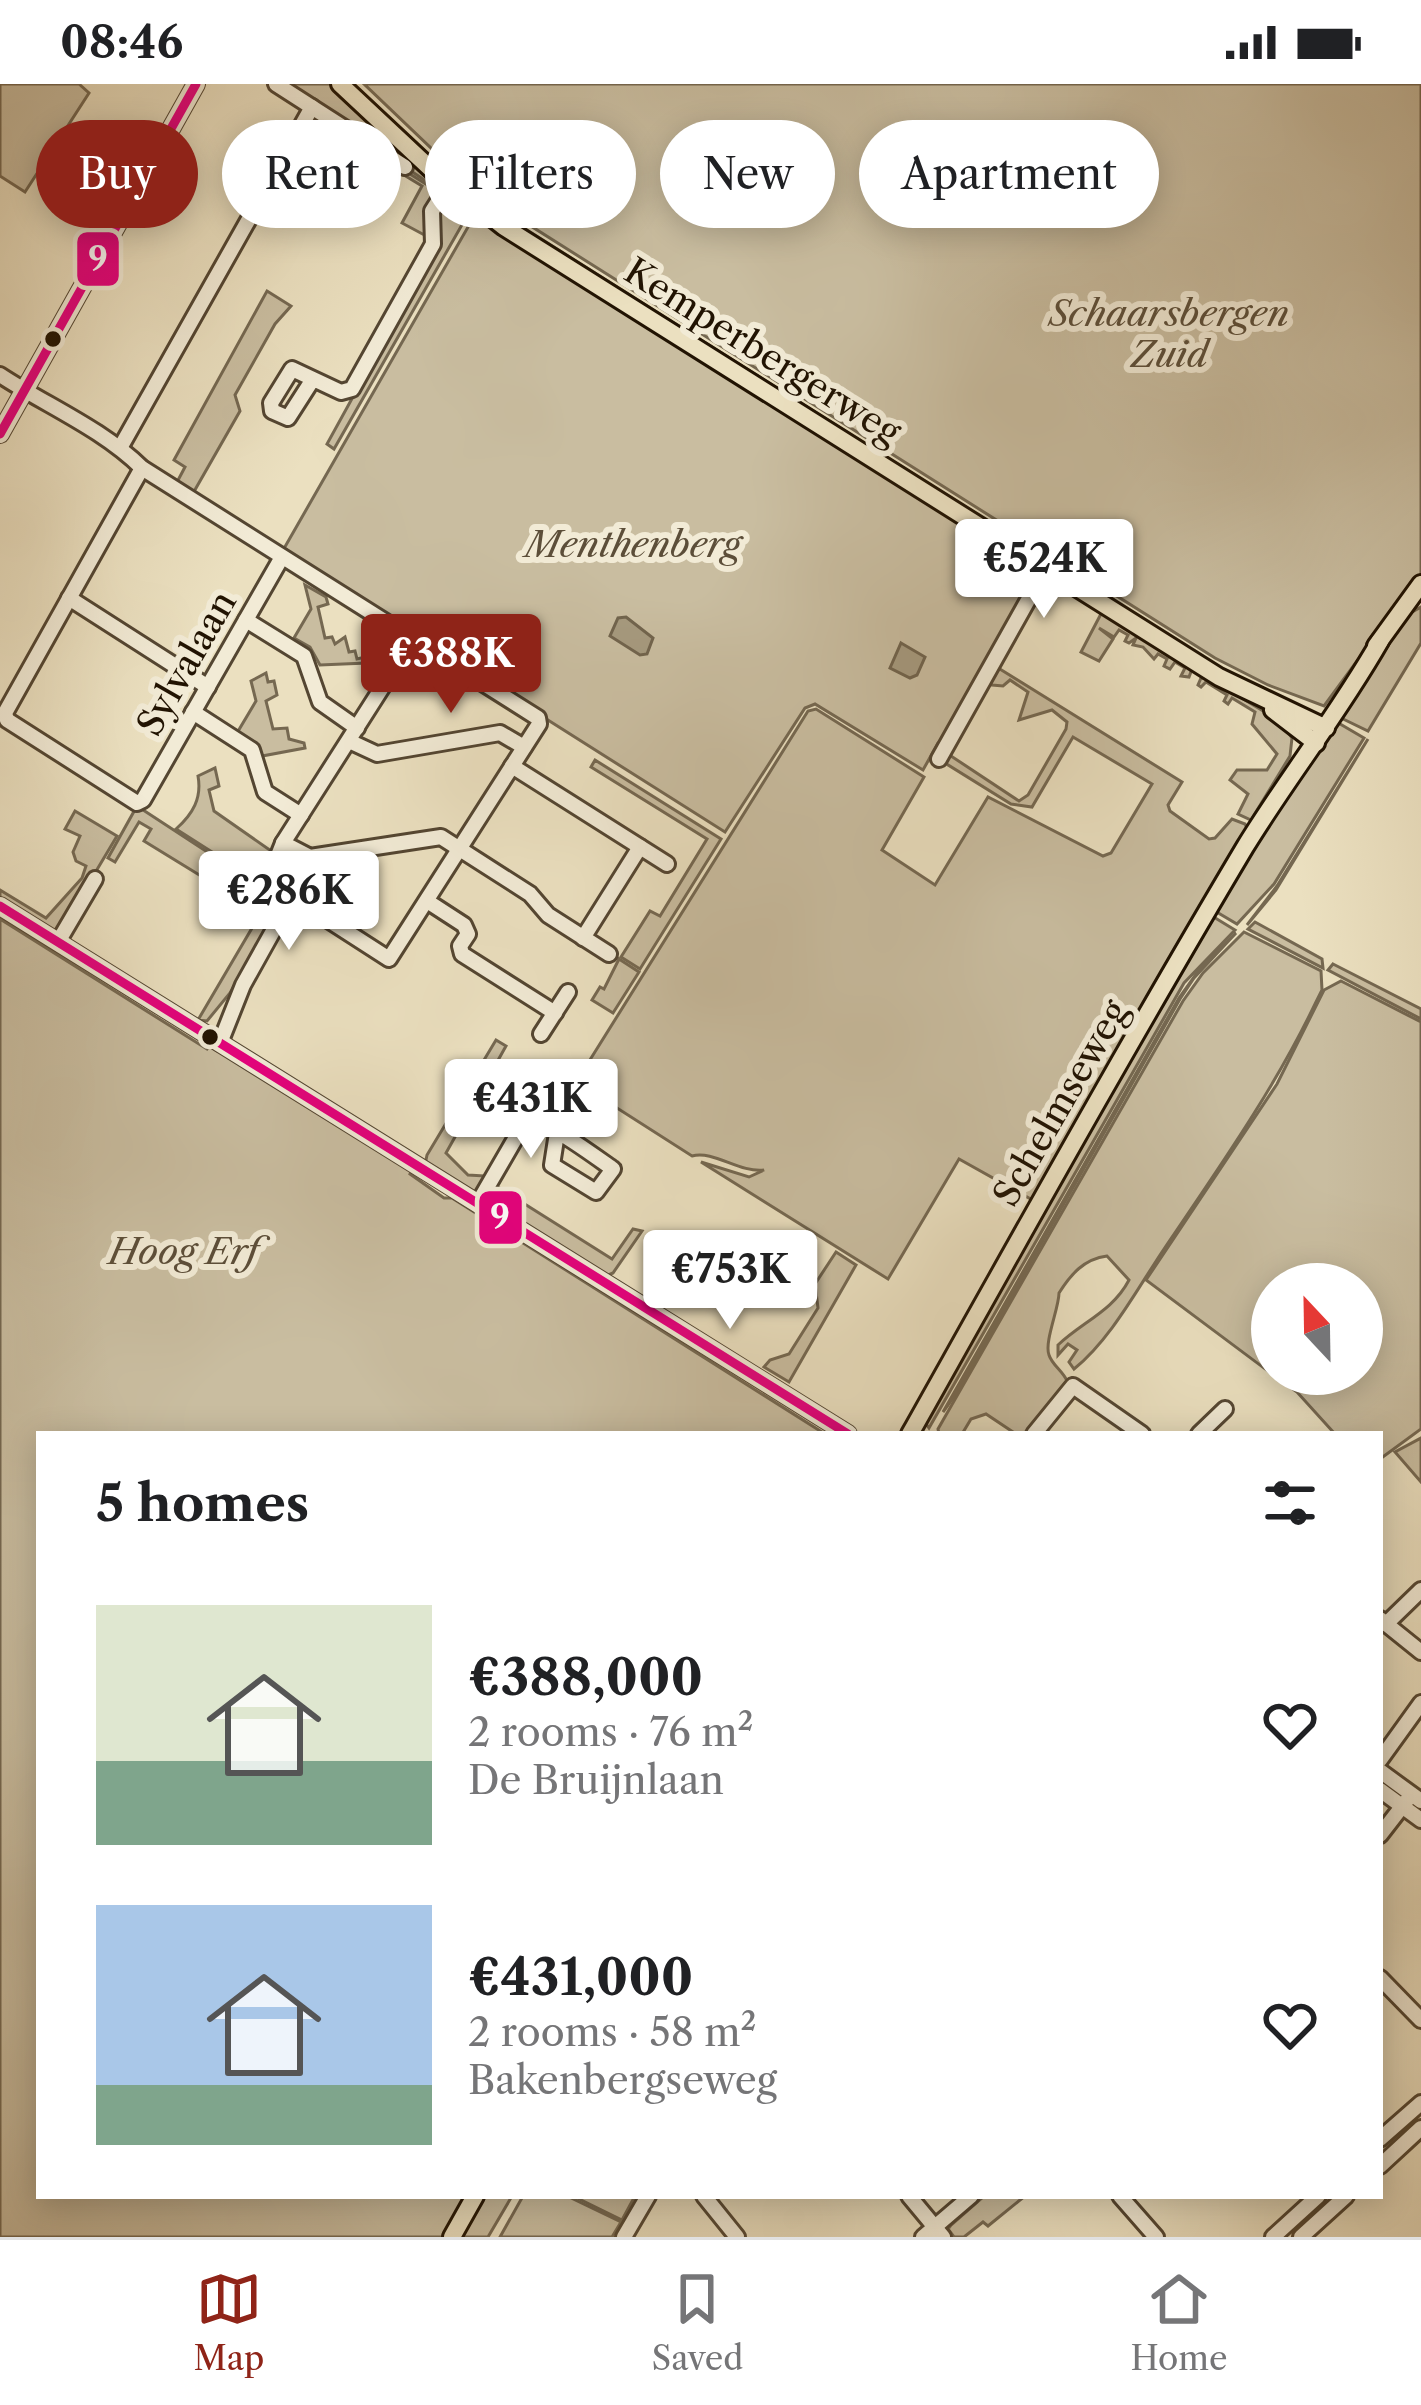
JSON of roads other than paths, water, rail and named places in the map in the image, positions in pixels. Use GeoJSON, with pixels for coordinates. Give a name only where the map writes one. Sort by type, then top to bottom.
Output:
{"type":"FeatureCollection","features":[{"type":"Feature","properties":{"kind":"main road","name":"Kemperbergerweg"},"geometry":{"type":"LineString","coordinates":[[340,84],[425,162]]}},
{"type":"Feature","properties":{"kind":"main road","name":"Kemperbergerweg"},"geometry":{"type":"LineString","coordinates":[[511,228],[1046,568],[1316,733]]}},
{"type":"Feature","properties":{"kind":"main road","name":"Schelmseweg"},"geometry":{"type":"LineString","coordinates":[[914,1431],[1270,806],[1419,590]]}},
{"type":"Feature","properties":{"kind":"main road"},"geometry":{"type":"LineString","coordinates":[[452,2237],[474,2199]]}},
{"type":"Feature","properties":{"kind":"street"},"geometry":{"type":"LineString","coordinates":[[0,434],[196,84]]}},
{"type":"Feature","properties":{"kind":"street"},"geometry":{"type":"LineString","coordinates":[[276,84],[405,166]]}},
{"type":"Feature","properties":{"kind":"street"},"geometry":{"type":"LineString","coordinates":[[120,448],[312,107]]}},
{"type":"Feature","properties":{"kind":"street"},"geometry":{"type":"LineString","coordinates":[[313,379],[341,392],[352,389],[433,244],[433,228]]}},
{"type":"Feature","properties":{"kind":"street"},"geometry":{"type":"LineString","coordinates":[[0,375],[538,718],[539,724],[389,959],[282,889],[276,859],[413,639]]}},
{"type":"Feature","properties":{"kind":"street"},"geometry":{"type":"LineString","coordinates":[[142,468],[69,598],[208,687]]}},
{"type":"Feature","properties":{"kind":"street","name":"Sylvalaan"},"geometry":{"type":"LineString","coordinates":[[69,598],[5,709],[5,717],[136,803],[143,800],[282,556]]}},
{"type":"Feature","properties":{"kind":"street"},"geometry":{"type":"LineString","coordinates":[[939,758],[1046,568]]}},
{"type":"Feature","properties":{"kind":"street"},"geometry":{"type":"LineString","coordinates":[[246,620],[304,656],[320,702],[377,754],[500,733],[524,746]]}},
{"type":"Feature","properties":{"kind":"street"},"geometry":{"type":"LineString","coordinates":[[194,712],[252,751],[265,792],[301,815]]}},
{"type":"Feature","properties":{"kind":"street"},"geometry":{"type":"LineString","coordinates":[[512,766],[668,864]]}},
{"type":"Feature","properties":{"kind":"street"},"geometry":{"type":"LineString","coordinates":[[284,843],[310,857],[435,835],[530,894],[548,915],[609,954]]}},
{"type":"Feature","properties":{"kind":"street"},"geometry":{"type":"LineString","coordinates":[[583,938],[640,847]]}},
{"type":"Feature","properties":{"kind":"street"},"geometry":{"type":"LineString","coordinates":[[58,942],[95,879]]}},
{"type":"Feature","properties":{"kind":"street"},"geometry":{"type":"LineString","coordinates":[[220,1043],[243,985],[292,897]]}},
{"type":"Feature","properties":{"kind":"street"},"geometry":{"type":"LineString","coordinates":[[427,901],[464,925],[468,934],[460,946],[462,954],[555,1013]]}},
{"type":"Feature","properties":{"kind":"street"},"geometry":{"type":"LineString","coordinates":[[0,906],[843,1431]]}},
{"type":"Feature","properties":{"kind":"street"},"geometry":{"type":"LineString","coordinates":[[541,1034],[568,992]]}},
{"type":"Feature","properties":{"kind":"street"},"geometry":{"type":"LineString","coordinates":[[478,1203],[522,1127],[537,1121],[557,1133],[613,1169],[596,1192],[552,1165],[557,1133]]}},
{"type":"Feature","properties":{"kind":"street"},"geometry":{"type":"LineString","coordinates":[[1036,1431],[1072,1386],[1138,1431]]}},
{"type":"Feature","properties":{"kind":"street"},"geometry":{"type":"LineString","coordinates":[[1201,1431],[1225,1409]]}},
{"type":"Feature","properties":{"kind":"street"},"geometry":{"type":"LineString","coordinates":[[824,1420],[833,1431]]}},
{"type":"Feature","properties":{"kind":"street"},"geometry":{"type":"LineString","coordinates":[[1421,1590],[1383,1622],[1421,1652]]}},
{"type":"Feature","properties":{"kind":"street"},"geometry":{"type":"LineString","coordinates":[[1383,1756],[1421,1703]]}},
{"type":"Feature","properties":{"kind":"street"},"geometry":{"type":"LineString","coordinates":[[1383,1774],[1412,1801],[1421,1820]]}},
{"type":"Feature","properties":{"kind":"street"},"geometry":{"type":"LineString","coordinates":[[1383,1791],[1412,1801]]}},
{"type":"Feature","properties":{"kind":"street"},"geometry":{"type":"LineString","coordinates":[[1383,1832],[1412,1801]]}},
{"type":"Feature","properties":{"kind":"street"},"geometry":{"type":"LineString","coordinates":[[1383,1981],[1421,2020]]}},
{"type":"Feature","properties":{"kind":"street"},"geometry":{"type":"LineString","coordinates":[[1383,2136],[1421,2103]]}},
{"type":"Feature","properties":{"kind":"street"},"geometry":{"type":"LineString","coordinates":[[1383,2162],[1421,2128]]}},
{"type":"Feature","properties":{"kind":"street"},"geometry":{"type":"LineString","coordinates":[[624,2237],[646,2199]]}},
{"type":"Feature","properties":{"kind":"street"},"geometry":{"type":"LineString","coordinates":[[706,2199],[737,2237]]}},
{"type":"Feature","properties":{"kind":"street"},"geometry":{"type":"LineString","coordinates":[[911,2199],[933,2234],[968,2199]]}},
{"type":"Feature","properties":{"kind":"street"},"geometry":{"type":"LineString","coordinates":[[1123,2199],[1156,2237]]}},
{"type":"Feature","properties":{"kind":"street"},"geometry":{"type":"LineString","coordinates":[[1273,2237],[1315,2199]]}},
{"type":"Feature","properties":{"kind":"street"},"geometry":{"type":"LineString","coordinates":[[1301,2237],[1337,2199]]}},
{"type":"Feature","properties":{"kind":"park label","name":"Schaarsbergen Zuid"},"geometry":{"type":"Point","coordinates":[1169,334]}},
{"type":"Feature","properties":{"kind":"park label","name":"Menthenberg"},"geometry":{"type":"Point","coordinates":[633,544]}},
{"type":"Feature","properties":{"kind":"park label","name":"Hoog Erf"},"geometry":{"type":"Point","coordinates":[183,1251]}}]}
